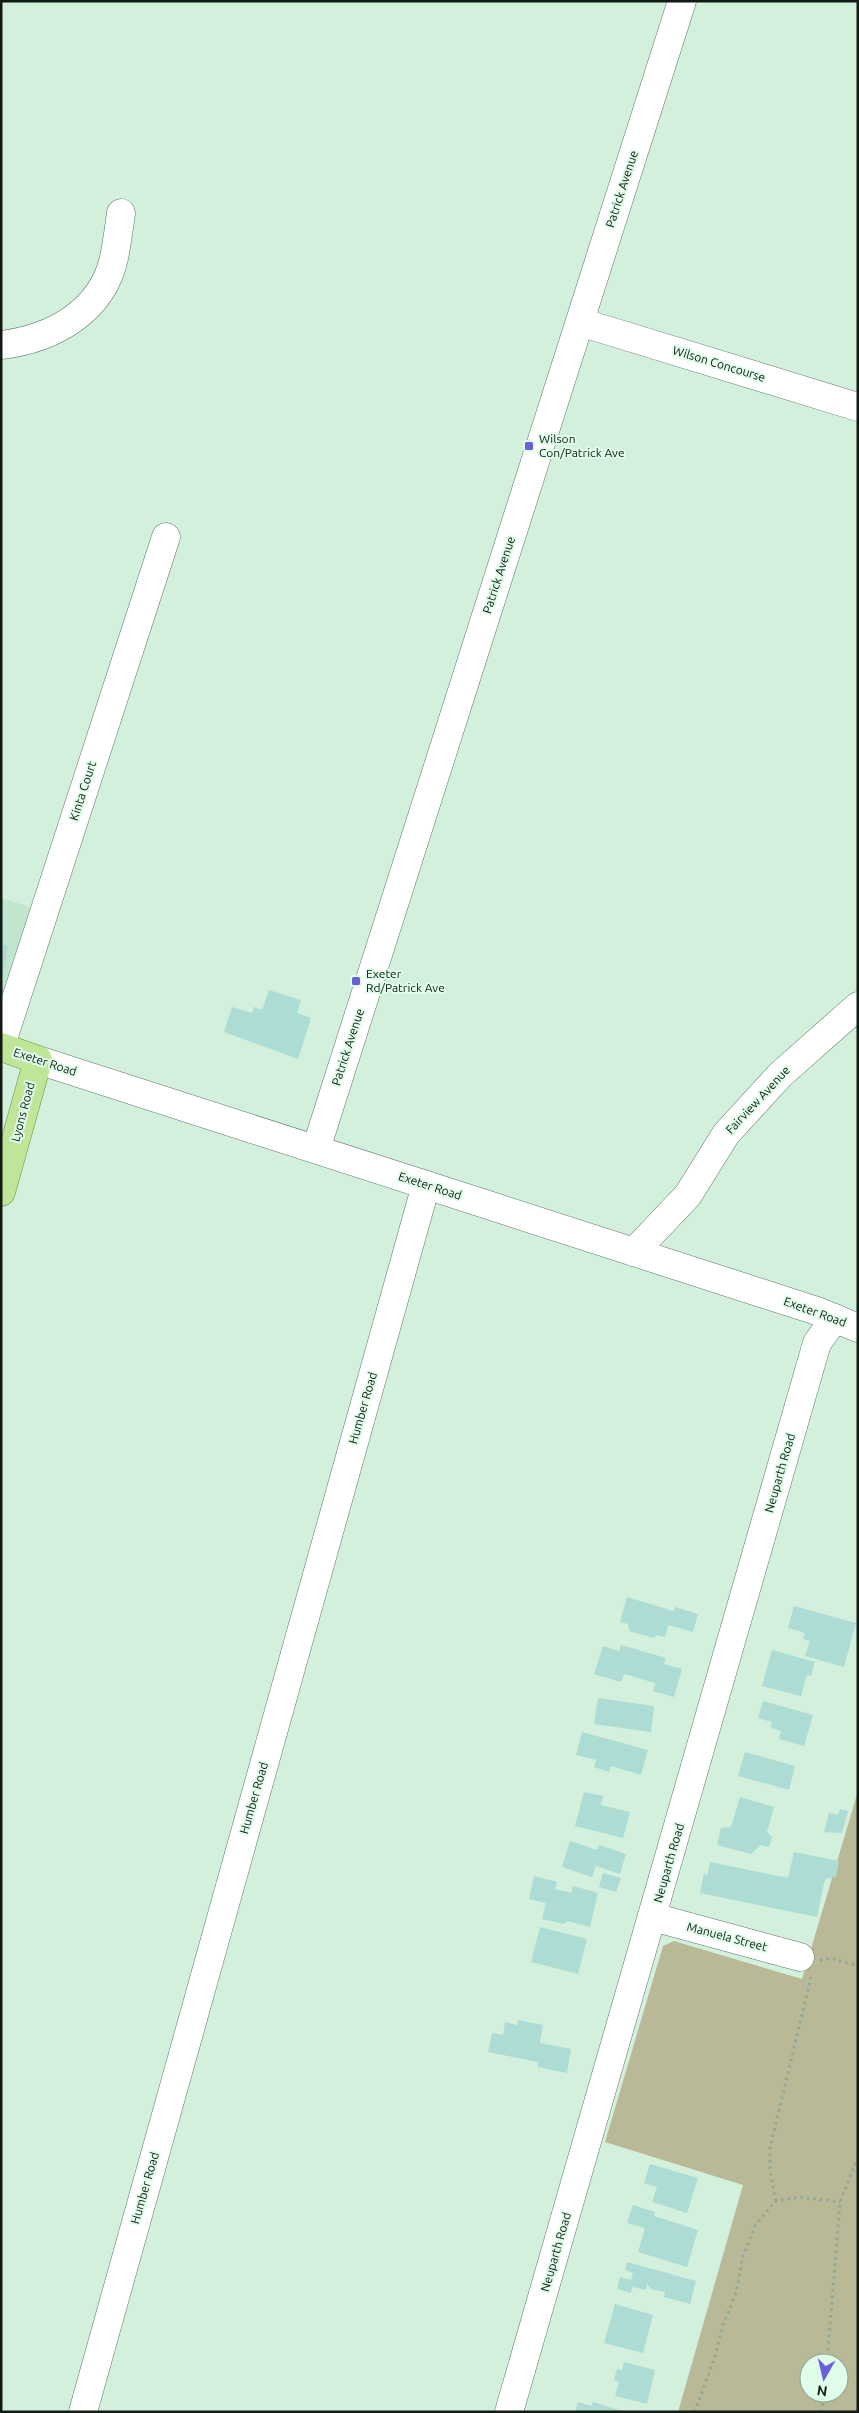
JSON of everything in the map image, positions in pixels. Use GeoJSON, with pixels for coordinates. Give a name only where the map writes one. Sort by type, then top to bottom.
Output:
{"type":"FeatureCollection","features":[{"type":"Feature","properties":{"kind":"main road","name":"Exeter Road"},"geometry":{"type":"LineString","coordinates":[[1,1046],[38,1060]]}},
{"type":"Feature","properties":{"kind":"main road","name":"Lyons Road"},"geometry":{"type":"LineString","coordinates":[[1,1192],[38,1060]]}},
{"type":"Feature","properties":{"kind":"street","name":"Patrick Avenue"},"geometry":{"type":"LineString","coordinates":[[316,1149],[682,1]]}},
{"type":"Feature","properties":{"kind":"street"},"geometry":{"type":"LineString","coordinates":[[1,345],[29,341],[64,327],[93,302],[106,281],[114,259],[121,212]]}},
{"type":"Feature","properties":{"kind":"street","name":"Wilson Concourse"},"geometry":{"type":"LineString","coordinates":[[580,322],[858,407]]}},
{"type":"Feature","properties":{"kind":"street","name":"Kinta Court"},"geometry":{"type":"LineString","coordinates":[[1,1046],[166,537]]}},
{"type":"Feature","properties":{"kind":"street","name":"Fairview Avenue"},"geometry":{"type":"LineString","coordinates":[[634,1252],[688,1195],[726,1134],[780,1075],[858,1006]]}},
{"type":"Feature","properties":{"kind":"street","name":"Exeter Road"},"geometry":{"type":"LineString","coordinates":[[38,1060],[634,1252],[847,1323]]}},
{"type":"Feature","properties":{"kind":"street","name":"Humber Road"},"geometry":{"type":"LineString","coordinates":[[83,2412],[426,1185]]}},
{"type":"Feature","properties":{"kind":"street","name":"Neuparth Road"},"geometry":{"type":"LineString","coordinates":[[510,2412],[817,1343],[847,1323]]}},
{"type":"Feature","properties":{"kind":"street","name":"Manuela Street"},"geometry":{"type":"LineString","coordinates":[[653,1917],[807,1959]]}},
{"type":"Feature","properties":{"kind":"path"},"geometry":{"type":"LineString","coordinates":[[776,2201],[770,2172],[770,2148],[807,1959],[830,1958],[858,1966]]}},
{"type":"Feature","properties":{"kind":"path"},"geometry":{"type":"LineString","coordinates":[[828,2353],[840,2202],[858,2157]]}},
{"type":"Feature","properties":{"kind":"path"},"geometry":{"type":"LineString","coordinates":[[695,2412],[713,2361],[722,2328],[736,2293],[743,2256],[756,2224],[776,2201],[799,2197],[840,2202]]}},
{"type":"Feature","properties":{"kind":"shaded area"},"geometry":{"type":"Polygon","coordinates":[[[1,898],[34,908],[1,1010],[1,898]]]}},
{"type":"Feature","properties":{"kind":"shaded area"},"geometry":{"type":"Polygon","coordinates":[[[858,1791],[858,2412],[678,2412],[743,2185],[605,2142],[663,1946],[674,1941],[802,1979],[858,1791]]]}},
{"type":"Feature","properties":{"kind":"building"},"geometry":{"type":"Polygon","coordinates":[[[1,944],[8,946],[2,976],[1,976],[1,944]]]}},
{"type":"Feature","properties":{"kind":"building"},"geometry":{"type":"Polygon","coordinates":[[[269,990],[301,1000],[297,1013],[311,1018],[298,1059],[224,1032],[232,1007],[252,1013],[254,1007],[262,1010],[269,990]]]}},
{"type":"Feature","properties":{"kind":"building"},"geometry":{"type":"Polygon","coordinates":[[[627,1597],[673,1611],[675,1607],[698,1614],[693,1632],[668,1625],[665,1637],[656,1635],[654,1638],[629,1631],[628,1624],[620,1622],[627,1597]]]}},
{"type":"Feature","properties":{"kind":"building"},"geometry":{"type":"Polygon","coordinates":[[[794,1606],[856,1623],[844,1667],[805,1656],[810,1641],[803,1639],[805,1633],[788,1628],[794,1606]]]}},
{"type":"Feature","properties":{"kind":"building"},"geometry":{"type":"Polygon","coordinates":[[[621,1645],[666,1658],[664,1664],[682,1669],[674,1697],[653,1691],[655,1683],[624,1674],[621,1682],[594,1674],[603,1646],[619,1651],[621,1645]]]}},
{"type":"Feature","properties":{"kind":"building"},"geometry":{"type":"Polygon","coordinates":[[[772,1650],[815,1662],[811,1676],[807,1675],[801,1696],[762,1686],[772,1650]]]}},
{"type":"Feature","properties":{"kind":"building"},"geometry":{"type":"Polygon","coordinates":[[[598,1698],[654,1706],[651,1732],[594,1724],[598,1698]]]}},
{"type":"Feature","properties":{"kind":"building"},"geometry":{"type":"Polygon","coordinates":[[[763,1701],[813,1715],[804,1746],[779,1739],[781,1731],[771,1728],[772,1722],[758,1718],[763,1701]]]}},
{"type":"Feature","properties":{"kind":"building"},"geometry":{"type":"Polygon","coordinates":[[[582,1732],[648,1750],[641,1775],[611,1766],[609,1772],[594,1767],[596,1760],[576,1755],[582,1732]]]}},
{"type":"Feature","properties":{"kind":"building"},"geometry":{"type":"Polygon","coordinates":[[[745,1752],[795,1766],[789,1790],[738,1776],[745,1752]]]}},
{"type":"Feature","properties":{"kind":"building"},"geometry":{"type":"Polygon","coordinates":[[[584,1792],[603,1796],[601,1805],[630,1812],[623,1838],[575,1826],[584,1792]]]}},
{"type":"Feature","properties":{"kind":"building"},"geometry":{"type":"Polygon","coordinates":[[[740,1797],[774,1807],[767,1832],[772,1837],[769,1847],[760,1845],[751,1854],[717,1845],[721,1828],[731,1827],[740,1797]]]}},
{"type":"Feature","properties":{"kind":"building"},"geometry":{"type":"Polygon","coordinates":[[[840,1809],[848,1811],[842,1833],[824,1832],[829,1813],[838,1815],[840,1809]]]}},
{"type":"Feature","properties":{"kind":"building"},"geometry":{"type":"Polygon","coordinates":[[[570,1841],[597,1850],[599,1845],[626,1854],[620,1874],[596,1866],[592,1877],[562,1867],[570,1841]]]}},
{"type":"Feature","properties":{"kind":"building"},"geometry":{"type":"Polygon","coordinates":[[[794,1852],[839,1861],[836,1877],[825,1879],[817,1917],[700,1893],[704,1873],[707,1876],[710,1862],[788,1878],[794,1852]]]}},
{"type":"Feature","properties":{"kind":"building"},"geometry":{"type":"Polygon","coordinates":[[[603,1873],[621,1878],[616,1892],[599,1887],[603,1873]]]}},
{"type":"Feature","properties":{"kind":"building"},"geometry":{"type":"Polygon","coordinates":[[[534,1876],[557,1882],[555,1889],[571,1893],[573,1886],[598,1893],[590,1927],[567,1921],[564,1924],[542,1919],[546,1903],[529,1899],[534,1876]]]}},
{"type":"Feature","properties":{"kind":"building"},"geometry":{"type":"Polygon","coordinates":[[[540,1927],[587,1939],[578,1974],[531,1962],[540,1927]]]}},
{"type":"Feature","properties":{"kind":"building"},"geometry":{"type":"Polygon","coordinates":[[[518,2020],[543,2025],[540,2043],[571,2049],[567,2073],[538,2067],[538,2062],[488,2052],[492,2033],[503,2035],[505,2022],[517,2025],[518,2020]]]}},
{"type":"Feature","properties":{"kind":"building"},"geometry":{"type":"Polygon","coordinates":[[[650,2164],[698,2178],[687,2213],[652,2202],[657,2187],[644,2183],[650,2164]]]}},
{"type":"Feature","properties":{"kind":"building"},"geometry":{"type":"Polygon","coordinates":[[[633,2205],[655,2212],[654,2216],[698,2230],[687,2267],[638,2252],[645,2228],[627,2223],[633,2205]]]}},
{"type":"Feature","properties":{"kind":"building"},"geometry":{"type":"Polygon","coordinates":[[[627,2262],[696,2281],[690,2304],[664,2297],[665,2292],[651,2289],[647,2284],[646,2290],[632,2287],[631,2293],[617,2289],[620,2277],[631,2280],[633,2273],[625,2270],[627,2262]]]}},
{"type":"Feature","properties":{"kind":"building"},"geometry":{"type":"Polygon","coordinates":[[[615,2304],[653,2315],[643,2353],[604,2343],[615,2304]]]}},
{"type":"Feature","properties":{"kind":"building"},"geometry":{"type":"Polygon","coordinates":[[[624,2362],[655,2370],[647,2404],[615,2396],[619,2382],[614,2380],[617,2369],[622,2370],[624,2362]]]}},
{"type":"Feature","properties":{"kind":"building"},"geometry":{"type":"Polygon","coordinates":[[[578,2402],[592,2406],[593,2402],[625,2412],[575,2412],[578,2402]]]}},
{"type":"Feature","properties":{"kind":"place","name":"Wilson Con/Patrick Ave"},"geometry":{"type":"Point","coordinates":[529,446]}},
{"type":"Feature","properties":{"kind":"place","name":"Exeter Rd/Patrick Ave"},"geometry":{"type":"Point","coordinates":[356,981]}}]}
